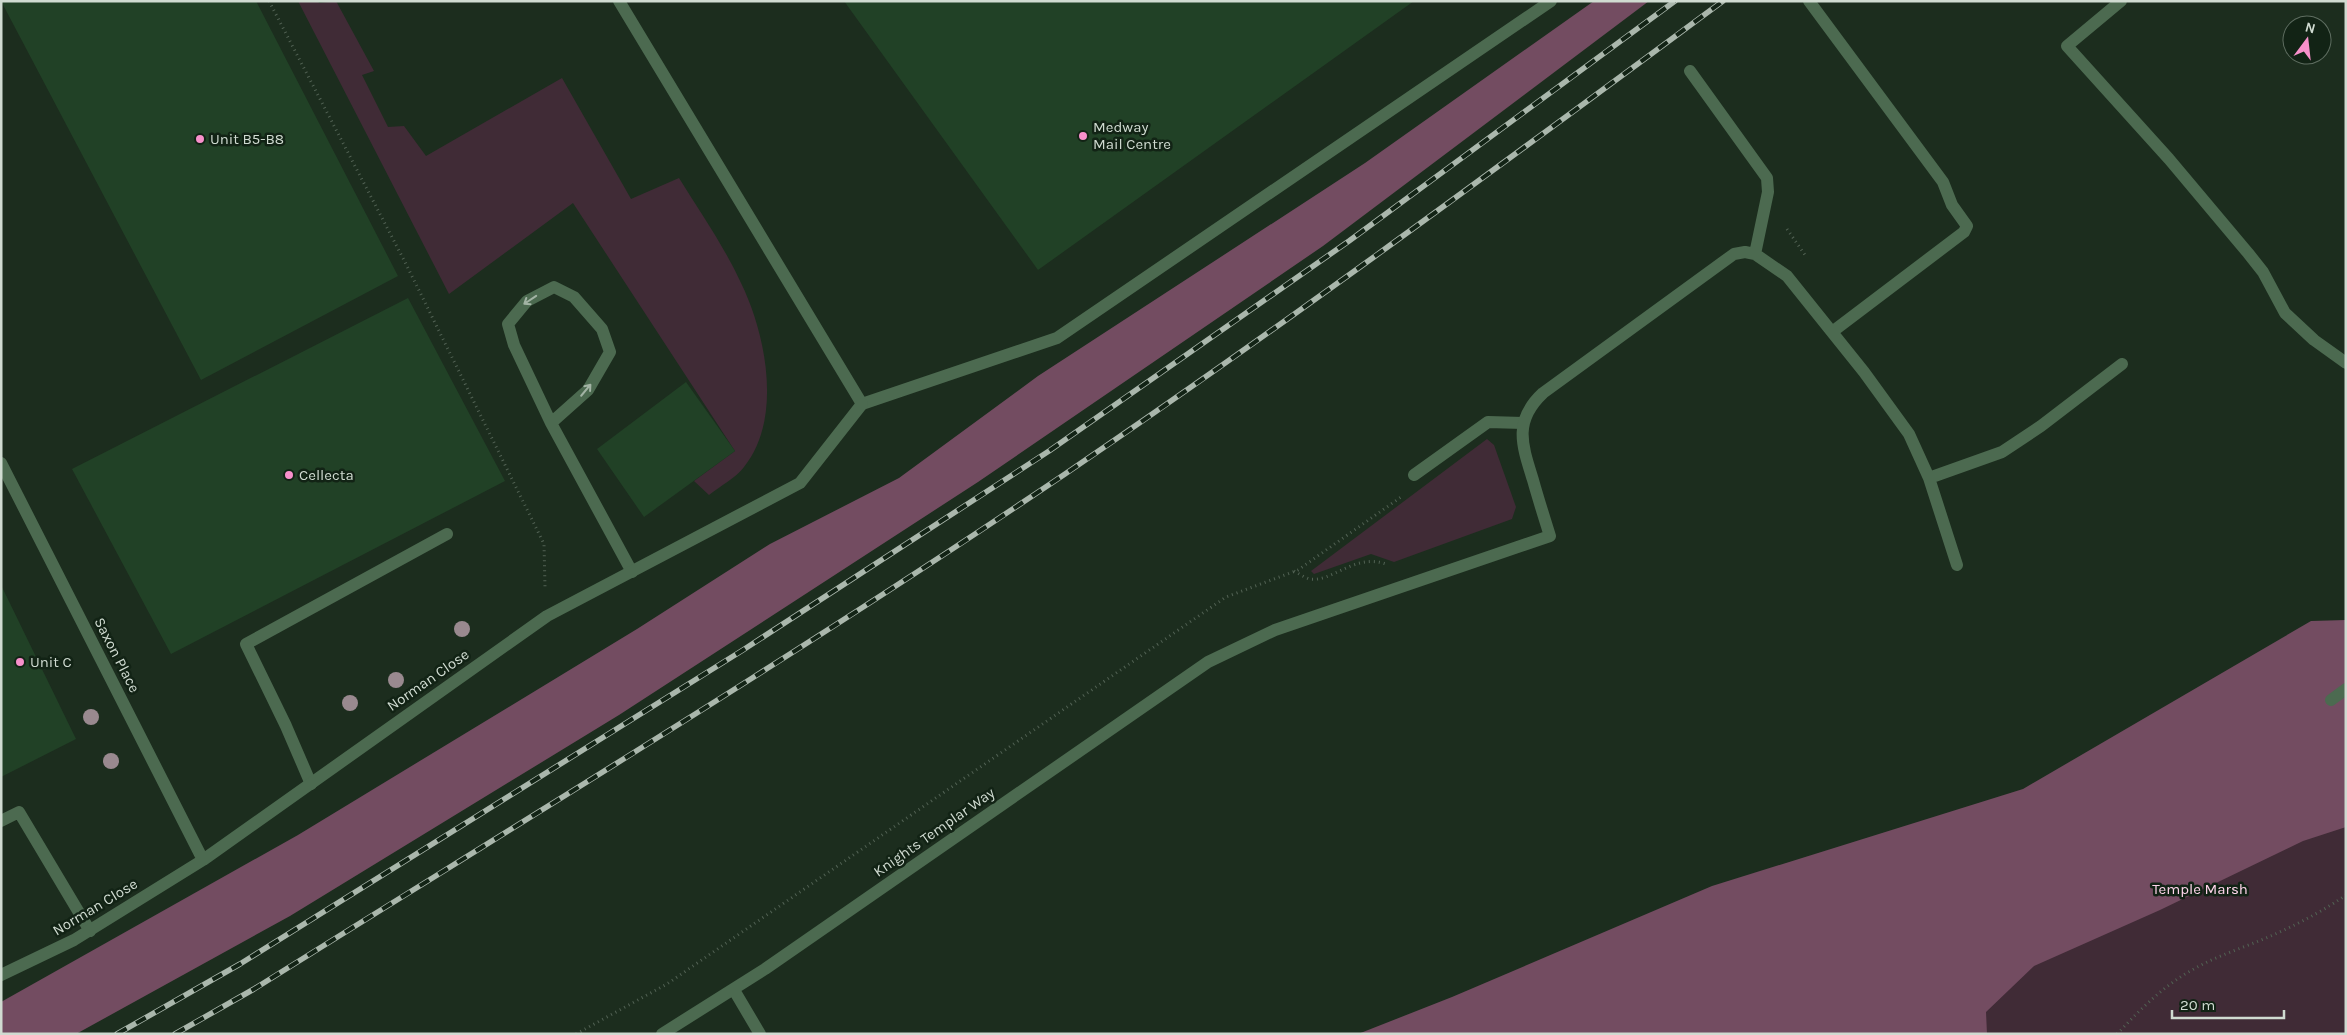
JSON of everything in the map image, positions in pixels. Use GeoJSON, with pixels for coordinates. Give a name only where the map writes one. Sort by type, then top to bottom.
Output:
{"type":"FeatureCollection","features":[{"type":"Feature","properties":{"kind":"street"},"geometry":{"type":"LineString","coordinates":[[619,1],[862,404],[1057,338],[1551,1]]}},
{"type":"Feature","properties":{"kind":"street"},"geometry":{"type":"LineString","coordinates":[[1809,1],[1943,182],[1952,205],[1967,226],[1964,232],[1832,332]]}},
{"type":"Feature","properties":{"kind":"street"},"geometry":{"type":"LineString","coordinates":[[2121,1],[2067,46],[2169,159],[2248,253],[2263,272],[2285,313],[2314,340],[2346,363]]}},
{"type":"Feature","properties":{"kind":"street"},"geometry":{"type":"LineString","coordinates":[[1690,71],[1765,173],[1768,187],[1755,254]]}},
{"type":"Feature","properties":{"kind":"street"},"geometry":{"type":"LineString","coordinates":[[1414,475],[1488,422],[1523,423],[1528,410],[1543,393],[1723,260],[1739,252],[1755,254],[1787,276],[1909,434],[1929,478],[1957,565]]}},
{"type":"Feature","properties":{"kind":"street"},"geometry":{"type":"LineString","coordinates":[[551,423],[588,390],[610,352],[602,329],[574,297],[554,287],[527,301],[508,324],[514,345],[551,423],[632,572]]}},
{"type":"Feature","properties":{"kind":"street"},"geometry":{"type":"LineString","coordinates":[[1929,478],[2002,452],[2041,426],[2122,364]]}},
{"type":"Feature","properties":{"kind":"street","name":"Norman Close"},"geometry":{"type":"LineString","coordinates":[[1,976],[90,931],[203,860],[546,616],[800,483],[862,404]]}},
{"type":"Feature","properties":{"kind":"street","name":"Knights Templar Way"},"geometry":{"type":"LineString","coordinates":[[662,1034],[734,990],[1192,672],[1275,630],[1550,536],[1523,446],[1523,423]]}},
{"type":"Feature","properties":{"kind":"street","name":"Saxon Place"},"geometry":{"type":"LineString","coordinates":[[1,464],[203,860]]}},
{"type":"Feature","properties":{"kind":"street"},"geometry":{"type":"LineString","coordinates":[[311,784],[286,726],[246,644],[447,534]]}},
{"type":"Feature","properties":{"kind":"street"},"geometry":{"type":"LineString","coordinates":[[2331,700],[2346,689]]}},
{"type":"Feature","properties":{"kind":"street"},"geometry":{"type":"LineString","coordinates":[[1,821],[18,812],[51,870],[90,931]]}},
{"type":"Feature","properties":{"kind":"street"},"geometry":{"type":"LineString","coordinates":[[734,990],[760,1034]]}},
{"type":"Feature","properties":{"kind":"path"},"geometry":{"type":"LineString","coordinates":[[269,1],[406,264],[544,544],[546,616]]}},
{"type":"Feature","properties":{"kind":"path"},"geometry":{"type":"LineString","coordinates":[[1764,214],[1780,219],[1806,256]]}},
{"type":"Feature","properties":{"kind":"path"},"geometry":{"type":"LineString","coordinates":[[576,1034],[667,984],[1226,596],[1294,571],[1406,493],[1412,486],[1414,475]]}},
{"type":"Feature","properties":{"kind":"path"},"geometry":{"type":"LineString","coordinates":[[1294,571],[1305,578],[1315,579],[1370,560],[1392,566]]}},
{"type":"Feature","properties":{"kind":"path"},"geometry":{"type":"LineString","coordinates":[[2117,1034],[2163,989],[2192,970],[2298,923],[2346,895]]}},
{"type":"Feature","properties":{"kind":"green space"},"geometry":{"type":"Polygon","coordinates":[[[298,1],[318,1],[319,3],[336,1],[374,71],[362,75],[388,127],[404,126],[426,156],[562,78],[631,199],[679,178],[719,242],[741,283],[750,304],[763,351],[767,401],[764,425],[756,447],[737,475],[709,495],[694,481],[735,451],[573,203],[449,294],[298,1]]]}},
{"type":"Feature","properties":{"kind":"green space"},"geometry":{"type":"Polygon","coordinates":[[[1594,1],[1649,1],[1323,246],[978,482],[619,715],[290,916],[76,1034],[1,1034],[1,1002],[298,835],[637,629],[770,544],[899,478],[1038,376],[1365,163],[1594,1]]]}},
{"type":"Feature","properties":{"kind":"green space"},"geometry":{"type":"Polygon","coordinates":[[[1487,439],[1494,445],[1516,507],[1512,519],[1394,562],[1371,554],[1314,574],[1311,571],[1487,439]]]}},
{"type":"Feature","properties":{"kind":"green space","name":"Temple Marsh"},"geometry":{"type":"Polygon","coordinates":[[[2346,620],[2346,827],[2303,841],[2160,910],[2034,966],[1986,1012],[1987,1034],[1358,1034],[1452,997],[1712,886],[2023,789],[2311,621],[2346,620]]]}},
{"type":"Feature","properties":{"kind":"green space","name":"Temple Marsh"},"geometry":{"type":"Polygon","coordinates":[[[2346,643],[2346,1034],[1493,1034],[2346,643]]]}},
{"type":"Feature","properties":{"kind":"building","name":"Unit B5-B8"},"geometry":{"type":"Polygon","coordinates":[[[1,1],[256,1],[398,276],[201,380],[1,1]]]}},
{"type":"Feature","properties":{"kind":"building","name":"Medway Mail Centre"},"geometry":{"type":"Polygon","coordinates":[[[844,1],[1414,1],[1038,270],[844,1]]]}},
{"type":"Feature","properties":{"kind":"building","name":"Cellecta"},"geometry":{"type":"Polygon","coordinates":[[[408,298],[505,481],[171,654],[72,469],[408,298]]]}},
{"type":"Feature","properties":{"kind":"building"},"geometry":{"type":"Polygon","coordinates":[[[686,382],[735,451],[644,517],[597,449],[686,382]]]}},
{"type":"Feature","properties":{"kind":"building","name":"Unit C"},"geometry":{"type":"Polygon","coordinates":[[[1,585],[76,739],[1,777],[1,585]]]}},
{"type":"Feature","properties":{"kind":"railway"},"geometry":{"type":"LineString","coordinates":[[117,1034],[240,964],[743,650],[1049,451],[1349,241],[1675,1]]}},
{"type":"Feature","properties":{"kind":"railway"},"geometry":{"type":"LineString","coordinates":[[175,1034],[254,989],[662,735],[965,541],[1149,417],[1314,300],[1723,1]]}},
{"type":"Feature","properties":{"kind":"place","name":"Medway Mail Centre"},"geometry":{"type":"Point","coordinates":[1083,136]}},
{"type":"Feature","properties":{"kind":"place","name":"Unit B5-B8"},"geometry":{"type":"Point","coordinates":[200,139]}},
{"type":"Feature","properties":{"kind":"place","name":"Cellecta"},"geometry":{"type":"Point","coordinates":[289,475]}},
{"type":"Feature","properties":{"kind":"place","name":"Unit C"},"geometry":{"type":"Point","coordinates":[20,662]}}]}
